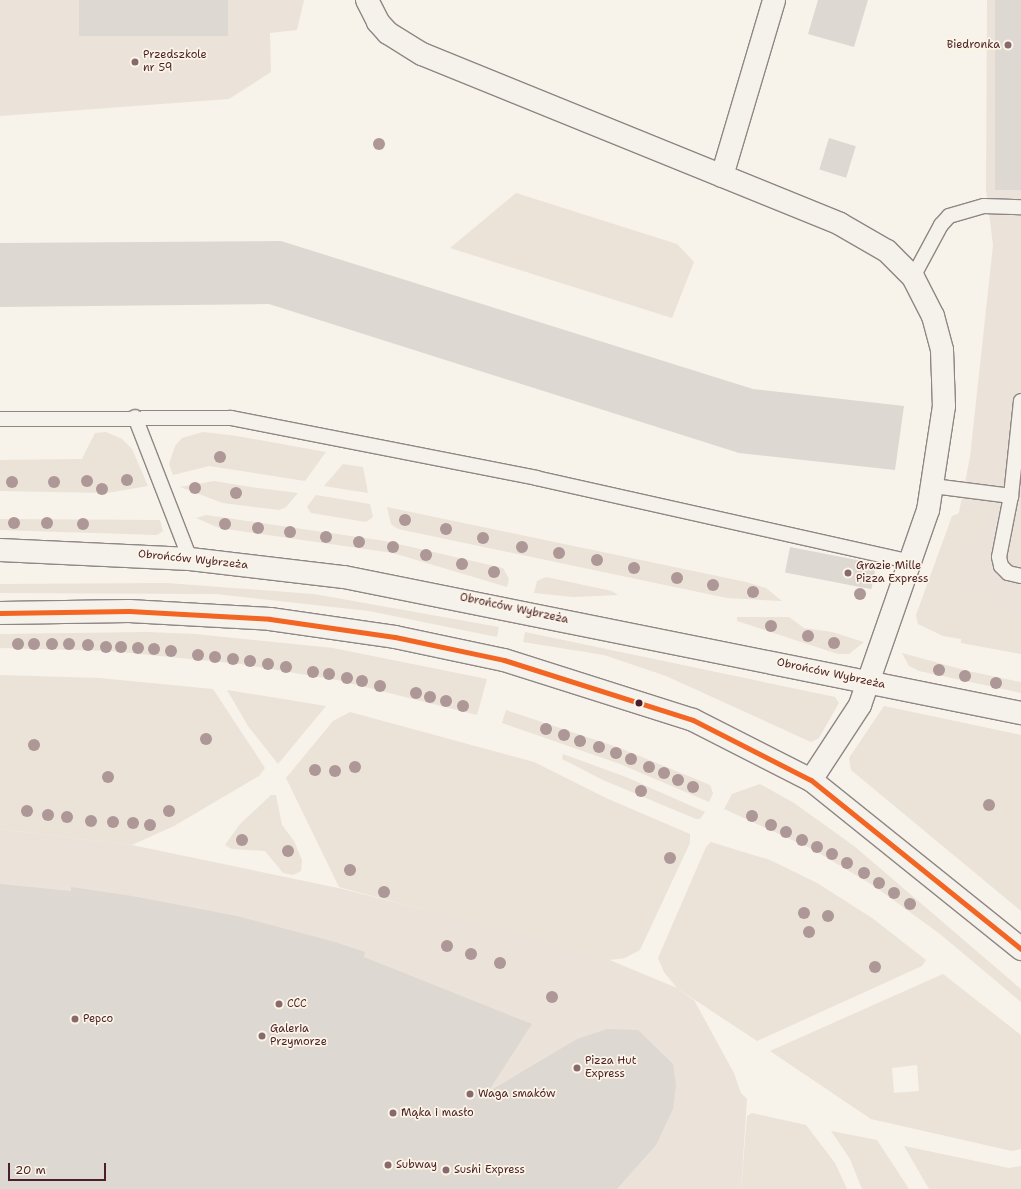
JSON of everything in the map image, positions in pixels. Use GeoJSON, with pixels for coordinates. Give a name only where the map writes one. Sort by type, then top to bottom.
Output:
{"type":"FeatureCollection","features":[{"type":"Feature","properties":{"kind":"main road"},"geometry":{"type":"LineString","coordinates":[[367,0],[378,22],[388,33],[422,54],[840,224],[886,251],[913,277],[932,316],[942,350],[944,406],[933,486],[912,562],[860,705],[811,780]]}},
{"type":"Feature","properties":{"kind":"main road"},"geometry":{"type":"LineString","coordinates":[[722,176],[774,0]]}},
{"type":"Feature","properties":{"kind":"main road","name":"Obrońców Wybrzeża"},"geometry":{"type":"LineString","coordinates":[[0,550],[190,559],[344,577],[454,597],[1021,713]]}},
{"type":"Feature","properties":{"kind":"main road"},"geometry":{"type":"LineString","coordinates":[[0,613],[128,611],[262,618],[403,638],[504,660],[693,720],[811,780],[1021,949]]}},
{"type":"Feature","properties":{"kind":"lane"},"geometry":{"type":"LineString","coordinates":[[913,277],[941,225],[950,216],[984,206],[1021,207]]}},
{"type":"Feature","properties":{"kind":"lane"},"geometry":{"type":"LineString","coordinates":[[1021,401],[1011,496],[999,557],[1001,566],[1008,573],[1021,576]]}},
{"type":"Feature","properties":{"kind":"lane"},"geometry":{"type":"LineString","coordinates":[[0,419],[214,416],[268,424],[536,478],[912,562]]}},
{"type":"Feature","properties":{"kind":"lane"},"geometry":{"type":"LineString","coordinates":[[135,417],[190,559]]}},
{"type":"Feature","properties":{"kind":"lane"},"geometry":{"type":"LineString","coordinates":[[933,486],[1011,496]]}},
{"type":"Feature","properties":{"kind":"shaded area","name":"Przedszkole nr 59"},"geometry":{"type":"Polygon","coordinates":[[[0,0],[304,0],[297,30],[270,33],[271,72],[229,99],[0,116],[0,0]]]}},
{"type":"Feature","properties":{"kind":"shaded area"},"geometry":{"type":"Polygon","coordinates":[[[987,0],[1021,0],[1021,621],[964,618],[951,587],[959,512],[970,457],[993,245],[986,190],[987,0]]]}},
{"type":"Feature","properties":{"kind":"shaded area"},"geometry":{"type":"Polygon","coordinates":[[[516,193],[677,244],[694,262],[672,318],[450,248],[516,193]]]}},
{"type":"Feature","properties":{"kind":"shaded area"},"geometry":{"type":"Polygon","coordinates":[[[106,432],[122,439],[132,449],[148,486],[107,493],[0,491],[0,460],[82,459],[95,433],[106,432]]]}},
{"type":"Feature","properties":{"kind":"shaded area"},"geometry":{"type":"Polygon","coordinates":[[[203,432],[237,436],[326,452],[305,481],[209,466],[173,475],[169,464],[175,446],[182,438],[203,432]]]}},
{"type":"Feature","properties":{"kind":"shaded area"},"geometry":{"type":"Polygon","coordinates":[[[343,464],[363,467],[368,493],[324,486],[343,464]]]}},
{"type":"Feature","properties":{"kind":"shaded area"},"geometry":{"type":"Polygon","coordinates":[[[214,481],[298,493],[286,507],[279,510],[223,503],[180,487],[214,481]]]}},
{"type":"Feature","properties":{"kind":"shaded area"},"geometry":{"type":"Polygon","coordinates":[[[316,495],[370,504],[373,517],[366,522],[311,513],[307,507],[316,495]]]}},
{"type":"Feature","properties":{"kind":"shaded area"},"geometry":{"type":"Polygon","coordinates":[[[387,507],[746,582],[766,588],[782,601],[727,598],[398,529],[391,524],[387,507]]]}},
{"type":"Feature","properties":{"kind":"shaded area"},"geometry":{"type":"Polygon","coordinates":[[[970,509],[985,511],[990,525],[985,533],[962,544],[958,586],[964,598],[988,587],[1000,614],[1021,615],[1021,654],[961,643],[961,639],[943,636],[918,624],[916,615],[952,516],[970,509]]]}},
{"type":"Feature","properties":{"kind":"shaded area"},"geometry":{"type":"Polygon","coordinates":[[[206,515],[385,541],[503,568],[509,579],[507,587],[393,553],[219,528],[196,518],[206,515]]]}},
{"type":"Feature","properties":{"kind":"shaded area"},"geometry":{"type":"Polygon","coordinates":[[[0,519],[160,520],[163,531],[157,535],[0,530],[0,519]]]}},
{"type":"Feature","properties":{"kind":"shaded area"},"geometry":{"type":"Polygon","coordinates":[[[546,577],[612,591],[618,595],[573,597],[534,593],[537,581],[546,577]]]}},
{"type":"Feature","properties":{"kind":"shaded area"},"geometry":{"type":"Polygon","coordinates":[[[167,583],[314,594],[499,627],[497,637],[369,611],[216,594],[0,593],[0,584],[167,583]]]}},
{"type":"Feature","properties":{"kind":"shaded area"},"geometry":{"type":"Polygon","coordinates":[[[737,617],[789,617],[804,628],[832,632],[864,642],[849,654],[838,654],[737,621],[737,617]]]}},
{"type":"Feature","properties":{"kind":"shaded area"},"geometry":{"type":"Polygon","coordinates":[[[147,632],[195,634],[333,648],[487,679],[477,715],[337,680],[240,664],[110,651],[0,648],[0,634],[147,632]]]}},
{"type":"Feature","properties":{"kind":"shaded area"},"geometry":{"type":"Polygon","coordinates":[[[525,632],[835,697],[839,703],[819,738],[811,742],[666,676],[604,655],[523,642],[525,632]]]}},
{"type":"Feature","properties":{"kind":"shaded area"},"geometry":{"type":"Polygon","coordinates":[[[902,653],[968,671],[1021,682],[1021,693],[919,671],[909,666],[902,653]]]}},
{"type":"Feature","properties":{"kind":"shaded area"},"geometry":{"type":"Polygon","coordinates":[[[0,675],[99,678],[213,689],[265,768],[259,776],[174,826],[132,845],[0,829],[0,675]]]}},
{"type":"Feature","properties":{"kind":"shaded area"},"geometry":{"type":"Polygon","coordinates":[[[227,690],[326,706],[278,764],[248,726],[227,690]]]}},
{"type":"Feature","properties":{"kind":"shaded area"},"geometry":{"type":"Polygon","coordinates":[[[884,706],[1021,735],[1021,911],[851,770],[849,758],[884,706]]]}},
{"type":"Feature","properties":{"kind":"shaded area"},"geometry":{"type":"Polygon","coordinates":[[[506,710],[620,748],[710,785],[713,793],[709,802],[620,764],[502,723],[506,710]]]}},
{"type":"Feature","properties":{"kind":"shaded area"},"geometry":{"type":"Polygon","coordinates":[[[350,712],[534,762],[606,798],[690,834],[690,843],[640,950],[625,958],[610,960],[339,887],[286,778],[333,721],[350,712]]]}},
{"type":"Feature","properties":{"kind":"shaded area"},"geometry":{"type":"Polygon","coordinates":[[[563,754],[626,777],[705,812],[700,819],[696,819],[603,780],[562,759],[563,754]]]}},
{"type":"Feature","properties":{"kind":"shaded area"},"geometry":{"type":"Polygon","coordinates":[[[760,784],[794,803],[854,846],[1021,989],[1021,1002],[940,934],[874,886],[814,850],[724,809],[732,794],[760,784]]]}},
{"type":"Feature","properties":{"kind":"shaded area"},"geometry":{"type":"Polygon","coordinates":[[[271,795],[276,795],[282,825],[294,841],[302,860],[301,871],[293,875],[283,873],[265,851],[232,849],[225,845],[240,824],[271,795]]]}},
{"type":"Feature","properties":{"kind":"shaded area","name":"Galeria Przymorze"},"geometry":{"type":"Polygon","coordinates":[[[0,829],[132,845],[343,889],[593,953],[677,988],[694,1000],[734,1073],[741,1093],[747,1099],[741,1189],[0,1189],[0,829]]]}},
{"type":"Feature","properties":{"kind":"shaded area"},"geometry":{"type":"Polygon","coordinates":[[[711,842],[770,860],[817,883],[872,918],[926,960],[922,966],[757,1041],[677,988],[664,972],[658,958],[706,847],[711,842]]]}},
{"type":"Feature","properties":{"kind":"shaded area"},"geometry":{"type":"Polygon","coordinates":[[[943,974],[1021,1035],[1021,1149],[1012,1151],[871,1119],[770,1051],[943,974]],[[917,1065],[892,1068],[894,1093],[919,1091],[917,1065]]]}},
{"type":"Feature","properties":{"kind":"shaded area"},"geometry":{"type":"Polygon","coordinates":[[[752,1113],[806,1125],[835,1163],[847,1189],[741,1189],[747,1116],[752,1113]]]}},
{"type":"Feature","properties":{"kind":"shaded area"},"geometry":{"type":"Polygon","coordinates":[[[831,1131],[877,1140],[909,1189],[862,1189],[850,1159],[831,1131]]]}},
{"type":"Feature","properties":{"kind":"shaded area"},"geometry":{"type":"Polygon","coordinates":[[[904,1146],[1009,1168],[1021,1166],[1021,1189],[929,1189],[904,1146]]]}},
{"type":"Feature","properties":{"kind":"building","name":"Przedszkole nr 59"},"geometry":{"type":"Polygon","coordinates":[[[79,0],[228,0],[228,36],[79,36],[79,0]]]}},
{"type":"Feature","properties":{"kind":"building"},"geometry":{"type":"Polygon","coordinates":[[[818,0],[868,0],[854,47],[808,34],[818,0]]]}},
{"type":"Feature","properties":{"kind":"building"},"geometry":{"type":"Polygon","coordinates":[[[995,0],[1021,0],[1021,190],[995,190],[995,0]]]}},
{"type":"Feature","properties":{"kind":"building"},"geometry":{"type":"Polygon","coordinates":[[[829,138],[856,146],[846,178],[819,170],[829,138]]]}},
{"type":"Feature","properties":{"kind":"building"},"geometry":{"type":"Polygon","coordinates":[[[281,241],[753,389],[904,406],[895,470],[739,453],[269,304],[0,307],[0,243],[281,241]]]}},
{"type":"Feature","properties":{"kind":"building"},"geometry":{"type":"Polygon","coordinates":[[[790,547],[876,564],[871,589],[785,573],[790,547]]]}},
{"type":"Feature","properties":{"kind":"building","name":"Galeria Przymorze"},"geometry":{"type":"Polygon","coordinates":[[[0,884],[71,891],[71,887],[132,896],[237,916],[335,942],[365,952],[364,957],[532,1024],[488,1092],[577,1039],[607,1029],[638,1030],[673,1064],[676,1085],[673,1109],[656,1145],[617,1189],[0,1189],[0,884]]]}},
{"type":"Feature","properties":{"kind":"transit line"},"geometry":{"type":"LineString","coordinates":[[0,613],[129,611],[270,619],[395,637],[504,660],[693,720],[811,780],[1021,949]]}},
{"type":"Feature","properties":{"kind":"place","name":"Biedronka"},"geometry":{"type":"Point","coordinates":[1008,45]}},
{"type":"Feature","properties":{"kind":"place","name":"Przedszkole nr 59"},"geometry":{"type":"Point","coordinates":[135,62]}},
{"type":"Feature","properties":{"kind":"place","name":"Grazie Mille Pizza Express"},"geometry":{"type":"Point","coordinates":[848,573]}},
{"type":"Feature","properties":{"kind":"place","name":"CCC"},"geometry":{"type":"Point","coordinates":[279,1004]}},
{"type":"Feature","properties":{"kind":"place","name":"Pepco"},"geometry":{"type":"Point","coordinates":[75,1019]}},
{"type":"Feature","properties":{"kind":"place","name":"Galeria Przymorze"},"geometry":{"type":"Point","coordinates":[262,1036]}},
{"type":"Feature","properties":{"kind":"place","name":"Pizza Hut Express"},"geometry":{"type":"Point","coordinates":[577,1068]}},
{"type":"Feature","properties":{"kind":"place","name":"Waga smaków"},"geometry":{"type":"Point","coordinates":[470,1094]}},
{"type":"Feature","properties":{"kind":"place","name":"Mąka i masło"},"geometry":{"type":"Point","coordinates":[393,1113]}},
{"type":"Feature","properties":{"kind":"place","name":"Subway"},"geometry":{"type":"Point","coordinates":[388,1165]}},
{"type":"Feature","properties":{"kind":"place","name":"Sushi Express"},"geometry":{"type":"Point","coordinates":[446,1170]}}]}
